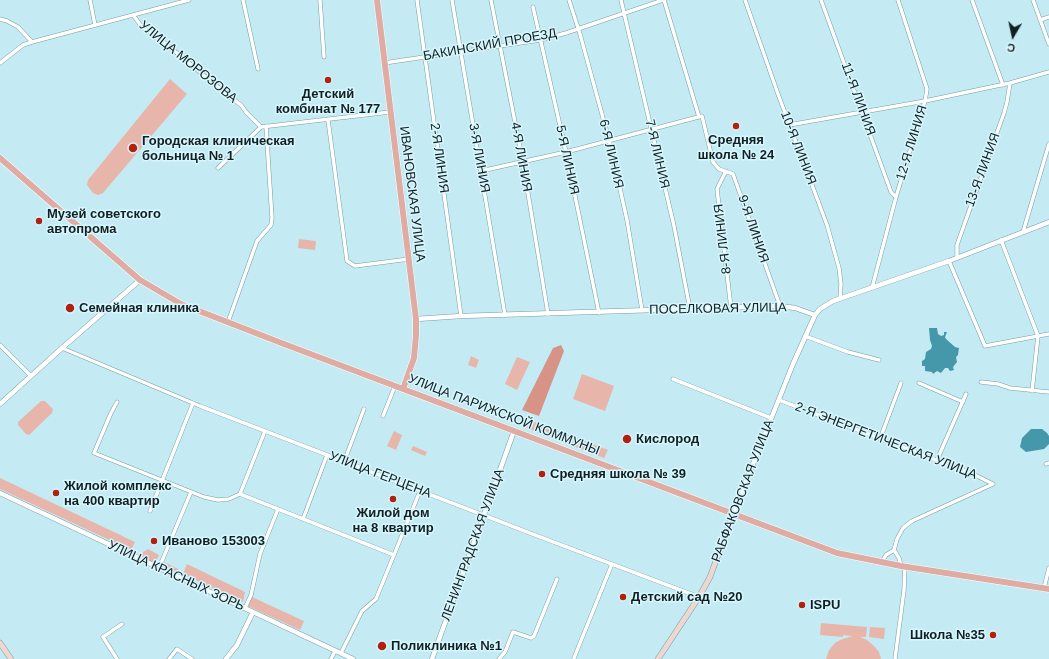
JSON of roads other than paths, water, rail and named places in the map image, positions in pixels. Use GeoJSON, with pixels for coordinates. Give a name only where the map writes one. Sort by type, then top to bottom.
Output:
{"type":"FeatureCollection","features":[{"type":"Feature","properties":{"kind":"main road","name":"ИВАНОВСКАЯ УЛИЦА"},"geometry":{"type":"LineString","coordinates":[[377,0],[416,319],[414,358],[404,389]]}},
{"type":"Feature","properties":{"kind":"main road","name":"УЛИЦА ПАРИЖСКОЙ КОММУНЫ"},"geometry":{"type":"LineString","coordinates":[[0,158],[140,280],[169,298],[395,386],[838,553],[903,566],[1047,589]]}},
{"type":"Feature","properties":{"kind":"main road","name":"РАБФАКОВСКАЯ УЛИЦА"},"geometry":{"type":"LineString","coordinates":[[658,659],[699,597],[710,577],[733,514]]}},
{"type":"Feature","properties":{"kind":"main road"},"geometry":{"type":"LineString","coordinates":[[0,644],[11,659]]}},
{"type":"Feature","properties":{"kind":"street"},"geometry":{"type":"LineString","coordinates":[[90,0],[95,25]]}},
{"type":"Feature","properties":{"kind":"street"},"geometry":{"type":"LineString","coordinates":[[0,63],[23,45],[32,42],[189,0]]}},
{"type":"Feature","properties":{"kind":"street"},"geometry":{"type":"LineString","coordinates":[[243,0],[258,69]]}},
{"type":"Feature","properties":{"kind":"street"},"geometry":{"type":"LineString","coordinates":[[320,0],[324,57]]}},
{"type":"Feature","properties":{"kind":"street","name":"2-Я ЛИНИЯ"},"geometry":{"type":"LineString","coordinates":[[417,0],[461,316]]}},
{"type":"Feature","properties":{"kind":"street","name":"3-Я ЛИНИЯ"},"geometry":{"type":"LineString","coordinates":[[452,0],[506,315]]}},
{"type":"Feature","properties":{"kind":"street","name":"4-Я ЛИНИЯ"},"geometry":{"type":"LineString","coordinates":[[491,0],[523,163],[548,314]]}},
{"type":"Feature","properties":{"kind":"street","name":"6-Я ЛИНИЯ"},"geometry":{"type":"LineString","coordinates":[[569,0],[609,140],[626,220],[642,310]]}},
{"type":"Feature","properties":{"kind":"street","name":"7-Я ЛИНИЯ"},"geometry":{"type":"LineString","coordinates":[[621,0],[683,266],[690,309]]}},
{"type":"Feature","properties":{"kind":"street"},"geometry":{"type":"LineString","coordinates":[[481,171],[523,163],[701,116],[664,0]]}},
{"type":"Feature","properties":{"kind":"street","name":"БАКИНСКИЙ ПРОЕЗД"},"geometry":{"type":"LineString","coordinates":[[384,63],[540,40],[664,0]]}},
{"type":"Feature","properties":{"kind":"street","name":"10-Я ЛИНИЯ"},"geometry":{"type":"LineString","coordinates":[[745,0],[765,60],[827,225],[839,268],[841,284],[840,299]]}},
{"type":"Feature","properties":{"kind":"street","name":"11-Я ЛИНИЯ"},"geometry":{"type":"LineString","coordinates":[[821,0],[891,192],[896,197]]}},
{"type":"Feature","properties":{"kind":"street","name":"12-Я ЛИНИЯ"},"geometry":{"type":"LineString","coordinates":[[872,288],[896,197],[925,101],[927,88],[898,0]]}},
{"type":"Feature","properties":{"kind":"street"},"geometry":{"type":"LineString","coordinates":[[972,0],[1003,85]]}},
{"type":"Feature","properties":{"kind":"street"},"geometry":{"type":"LineString","coordinates":[[1033,0],[1049,44]]}},
{"type":"Feature","properties":{"kind":"street","name":"5-Я ЛИНИЯ"},"geometry":{"type":"LineString","coordinates":[[533,7],[566,152],[599,313]]}},
{"type":"Feature","properties":{"kind":"street","name":"УЛИЦА МОРОЗОВА"},"geometry":{"type":"LineString","coordinates":[[133,15],[142,27],[160,39],[230,97],[241,104],[246,112],[261,127]]}},
{"type":"Feature","properties":{"kind":"street"},"geometry":{"type":"LineString","coordinates":[[1040,20],[1049,17]]}},
{"type":"Feature","properties":{"kind":"street"},"geometry":{"type":"LineString","coordinates":[[0,19],[7,20],[18,27],[32,42]]}},
{"type":"Feature","properties":{"kind":"street"},"geometry":{"type":"LineString","coordinates":[[789,125],[925,101],[1003,85],[1049,72]]}},
{"type":"Feature","properties":{"kind":"street","name":"13-Я ЛИНИЯ"},"geometry":{"type":"LineString","coordinates":[[957,257],[957,245],[1004,114],[1010,83]]}},
{"type":"Feature","properties":{"kind":"street"},"geometry":{"type":"LineString","coordinates":[[218,168],[261,127],[390,112]]}},
{"type":"Feature","properties":{"kind":"street","name":"9-Я ЛИНИЯ"},"geometry":{"type":"LineString","coordinates":[[701,116],[713,162],[719,169],[733,174],[737,182],[780,306]]}},
{"type":"Feature","properties":{"kind":"street"},"geometry":{"type":"LineString","coordinates":[[328,120],[348,261],[355,266],[409,259]]}},
{"type":"Feature","properties":{"kind":"street"},"geometry":{"type":"LineString","coordinates":[[228,322],[257,241],[271,225],[272,218],[266,126]]}},
{"type":"Feature","properties":{"kind":"street"},"geometry":{"type":"LineString","coordinates":[[1024,232],[1049,144]]}},
{"type":"Feature","properties":{"kind":"street","name":"8-Я ЛИНИЯ"},"geometry":{"type":"LineString","coordinates":[[726,171],[718,188],[731,308]]}},
{"type":"Feature","properties":{"kind":"street"},"geometry":{"type":"LineString","coordinates":[[815,315],[826,305],[840,299],[949,261],[1049,222]]}},
{"type":"Feature","properties":{"kind":"street"},"geometry":{"type":"LineString","coordinates":[[1001,240],[1038,336],[1032,391]]}},
{"type":"Feature","properties":{"kind":"street"},"geometry":{"type":"LineString","coordinates":[[949,261],[985,346],[1049,334]]}},
{"type":"Feature","properties":{"kind":"street"},"geometry":{"type":"LineString","coordinates":[[0,404],[140,280]]}},
{"type":"Feature","properties":{"kind":"street","name":"ПОСЕЛКОВАЯ УЛИЦА"},"geometry":{"type":"LineString","coordinates":[[416,319],[461,316],[599,313],[642,310],[780,306],[795,308],[815,315]]}},
{"type":"Feature","properties":{"kind":"street","name":"РАБФАКОВСКАЯ УЛИЦА"},"geometry":{"type":"LineString","coordinates":[[733,514],[778,400],[815,315]]}},
{"type":"Feature","properties":{"kind":"street"},"geometry":{"type":"LineString","coordinates":[[805,336],[848,352],[879,360]]}},
{"type":"Feature","properties":{"kind":"street"},"geometry":{"type":"LineString","coordinates":[[0,345],[31,376]]}},
{"type":"Feature","properties":{"kind":"street","name":"УЛИЦА ГЕРЦЕНА"},"geometry":{"type":"LineString","coordinates":[[62,348],[193,403],[484,516],[699,597]]}},
{"type":"Feature","properties":{"kind":"street"},"geometry":{"type":"LineString","coordinates":[[673,379],[771,418]]}},
{"type":"Feature","properties":{"kind":"street"},"geometry":{"type":"LineString","coordinates":[[981,382],[998,384],[1010,388],[1049,392]]}},
{"type":"Feature","properties":{"kind":"street"},"geometry":{"type":"LineString","coordinates":[[880,438],[901,383]]}},
{"type":"Feature","properties":{"kind":"street"},"geometry":{"type":"LineString","coordinates":[[919,383],[962,402]]}},
{"type":"Feature","properties":{"kind":"street"},"geometry":{"type":"LineString","coordinates":[[383,416],[395,386]]}},
{"type":"Feature","properties":{"kind":"street"},"geometry":{"type":"LineString","coordinates":[[937,460],[966,394]]}},
{"type":"Feature","properties":{"kind":"street","name":"2-Я ЭНЕРГЕТИЧЕСКАЯ УЛИЦА"},"geometry":{"type":"LineString","coordinates":[[778,400],[973,474],[993,484],[912,521],[903,528],[897,539],[894,550]]}},
{"type":"Feature","properties":{"kind":"street"},"geometry":{"type":"LineString","coordinates":[[117,402],[94,453],[191,492],[218,500],[229,499],[240,494],[265,431]]}},
{"type":"Feature","properties":{"kind":"street"},"geometry":{"type":"LineString","coordinates":[[150,512],[193,403]]}},
{"type":"Feature","properties":{"kind":"street"},"geometry":{"type":"LineString","coordinates":[[344,462],[364,408]]}},
{"type":"Feature","properties":{"kind":"street","name":"ЛЕНИНГРАДСКАЯ УЛИЦА"},"geometry":{"type":"LineString","coordinates":[[432,659],[514,431]]}},
{"type":"Feature","properties":{"kind":"street"},"geometry":{"type":"LineString","coordinates":[[303,519],[327,455]]}},
{"type":"Feature","properties":{"kind":"street"},"geometry":{"type":"LineString","coordinates":[[341,654],[362,611],[376,599],[420,491]]}},
{"type":"Feature","properties":{"kind":"street"},"geometry":{"type":"LineString","coordinates":[[159,568],[191,492]]}},
{"type":"Feature","properties":{"kind":"street","name":"УЛИЦА КРАСНЫХ ЗОРЬ"},"geometry":{"type":"LineString","coordinates":[[0,493],[353,659]]}},
{"type":"Feature","properties":{"kind":"street"},"geometry":{"type":"LineString","coordinates":[[240,494],[394,555]]}},
{"type":"Feature","properties":{"kind":"street"},"geometry":{"type":"LineString","coordinates":[[245,608],[251,595],[260,554],[278,509]]}},
{"type":"Feature","properties":{"kind":"street"},"geometry":{"type":"LineString","coordinates":[[882,562],[886,555],[894,550],[903,566],[904,590],[895,659]]}},
{"type":"Feature","properties":{"kind":"street"},"geometry":{"type":"LineString","coordinates":[[574,658],[612,564]]}},
{"type":"Feature","properties":{"kind":"street"},"geometry":{"type":"LineString","coordinates":[[1047,589],[1049,568]]}},
{"type":"Feature","properties":{"kind":"street"},"geometry":{"type":"LineString","coordinates":[[499,659],[505,652],[513,632],[531,638],[534,636],[557,579]]}},
{"type":"Feature","properties":{"kind":"street"},"geometry":{"type":"LineString","coordinates":[[226,659],[237,645],[252,612]]}},
{"type":"Feature","properties":{"kind":"street"},"geometry":{"type":"LineString","coordinates":[[117,659],[103,637],[122,624]]}},
{"type":"Feature","properties":{"kind":"street"},"geometry":{"type":"LineString","coordinates":[[169,659],[177,649],[192,659]]}},
{"type":"Feature","properties":{"kind":"street"},"geometry":{"type":"LineString","coordinates":[[331,659],[335,651]]}},
{"type":"Feature","properties":{"kind":"water"},"geometry":{"type":"Polygon","coordinates":[[[929,328],[937,328],[938,334],[941,336],[944,335],[944,332],[947,332],[945,337],[946,339],[955,347],[959,348],[958,355],[956,357],[957,362],[953,367],[954,370],[950,371],[948,368],[945,368],[941,373],[937,371],[933,374],[932,372],[925,371],[925,366],[922,366],[922,361],[925,359],[926,352],[931,349],[932,346],[929,328]]]}},
{"type":"Feature","properties":{"kind":"water"},"geometry":{"type":"Polygon","coordinates":[[[1031,429],[1042,429],[1049,436],[1049,444],[1044,449],[1026,452],[1020,447],[1022,438],[1031,429]]]}},
{"type":"Feature","properties":{"kind":"place","name":"Детский комбинат № 177"},"geometry":{"type":"Point","coordinates":[328,80]}},
{"type":"Feature","properties":{"kind":"place","name":"Средняя школа № 24"},"geometry":{"type":"Point","coordinates":[736,126]}},
{"type":"Feature","properties":{"kind":"place","name":"Городская клиническая больница № 1"},"geometry":{"type":"Point","coordinates":[133,148]}},
{"type":"Feature","properties":{"kind":"place","name":"Музей советского автопрома"},"geometry":{"type":"Point","coordinates":[39,221]}},
{"type":"Feature","properties":{"kind":"place","name":"Семейная клиника"},"geometry":{"type":"Point","coordinates":[70,308]}},
{"type":"Feature","properties":{"kind":"place","name":"Кислород"},"geometry":{"type":"Point","coordinates":[627,439]}},
{"type":"Feature","properties":{"kind":"place","name":"Средняя школа № 39"},"geometry":{"type":"Point","coordinates":[542,474]}},
{"type":"Feature","properties":{"kind":"place","name":"Жилой комплекс на 400 квартир"},"geometry":{"type":"Point","coordinates":[56,493]}},
{"type":"Feature","properties":{"kind":"place","name":"Жилой дом на 8 квартир"},"geometry":{"type":"Point","coordinates":[393,499]}},
{"type":"Feature","properties":{"kind":"place","name":"Иваново 153003"},"geometry":{"type":"Point","coordinates":[154,541]}},
{"type":"Feature","properties":{"kind":"place","name":"Детский сад №20"},"geometry":{"type":"Point","coordinates":[623,597]}},
{"type":"Feature","properties":{"kind":"place","name":"ISPU"},"geometry":{"type":"Point","coordinates":[802,605]}},
{"type":"Feature","properties":{"kind":"place","name":"Школа №35"},"geometry":{"type":"Point","coordinates":[993,635]}},
{"type":"Feature","properties":{"kind":"place","name":"Поликлиника №1"},"geometry":{"type":"Point","coordinates":[382,646]}}]}
